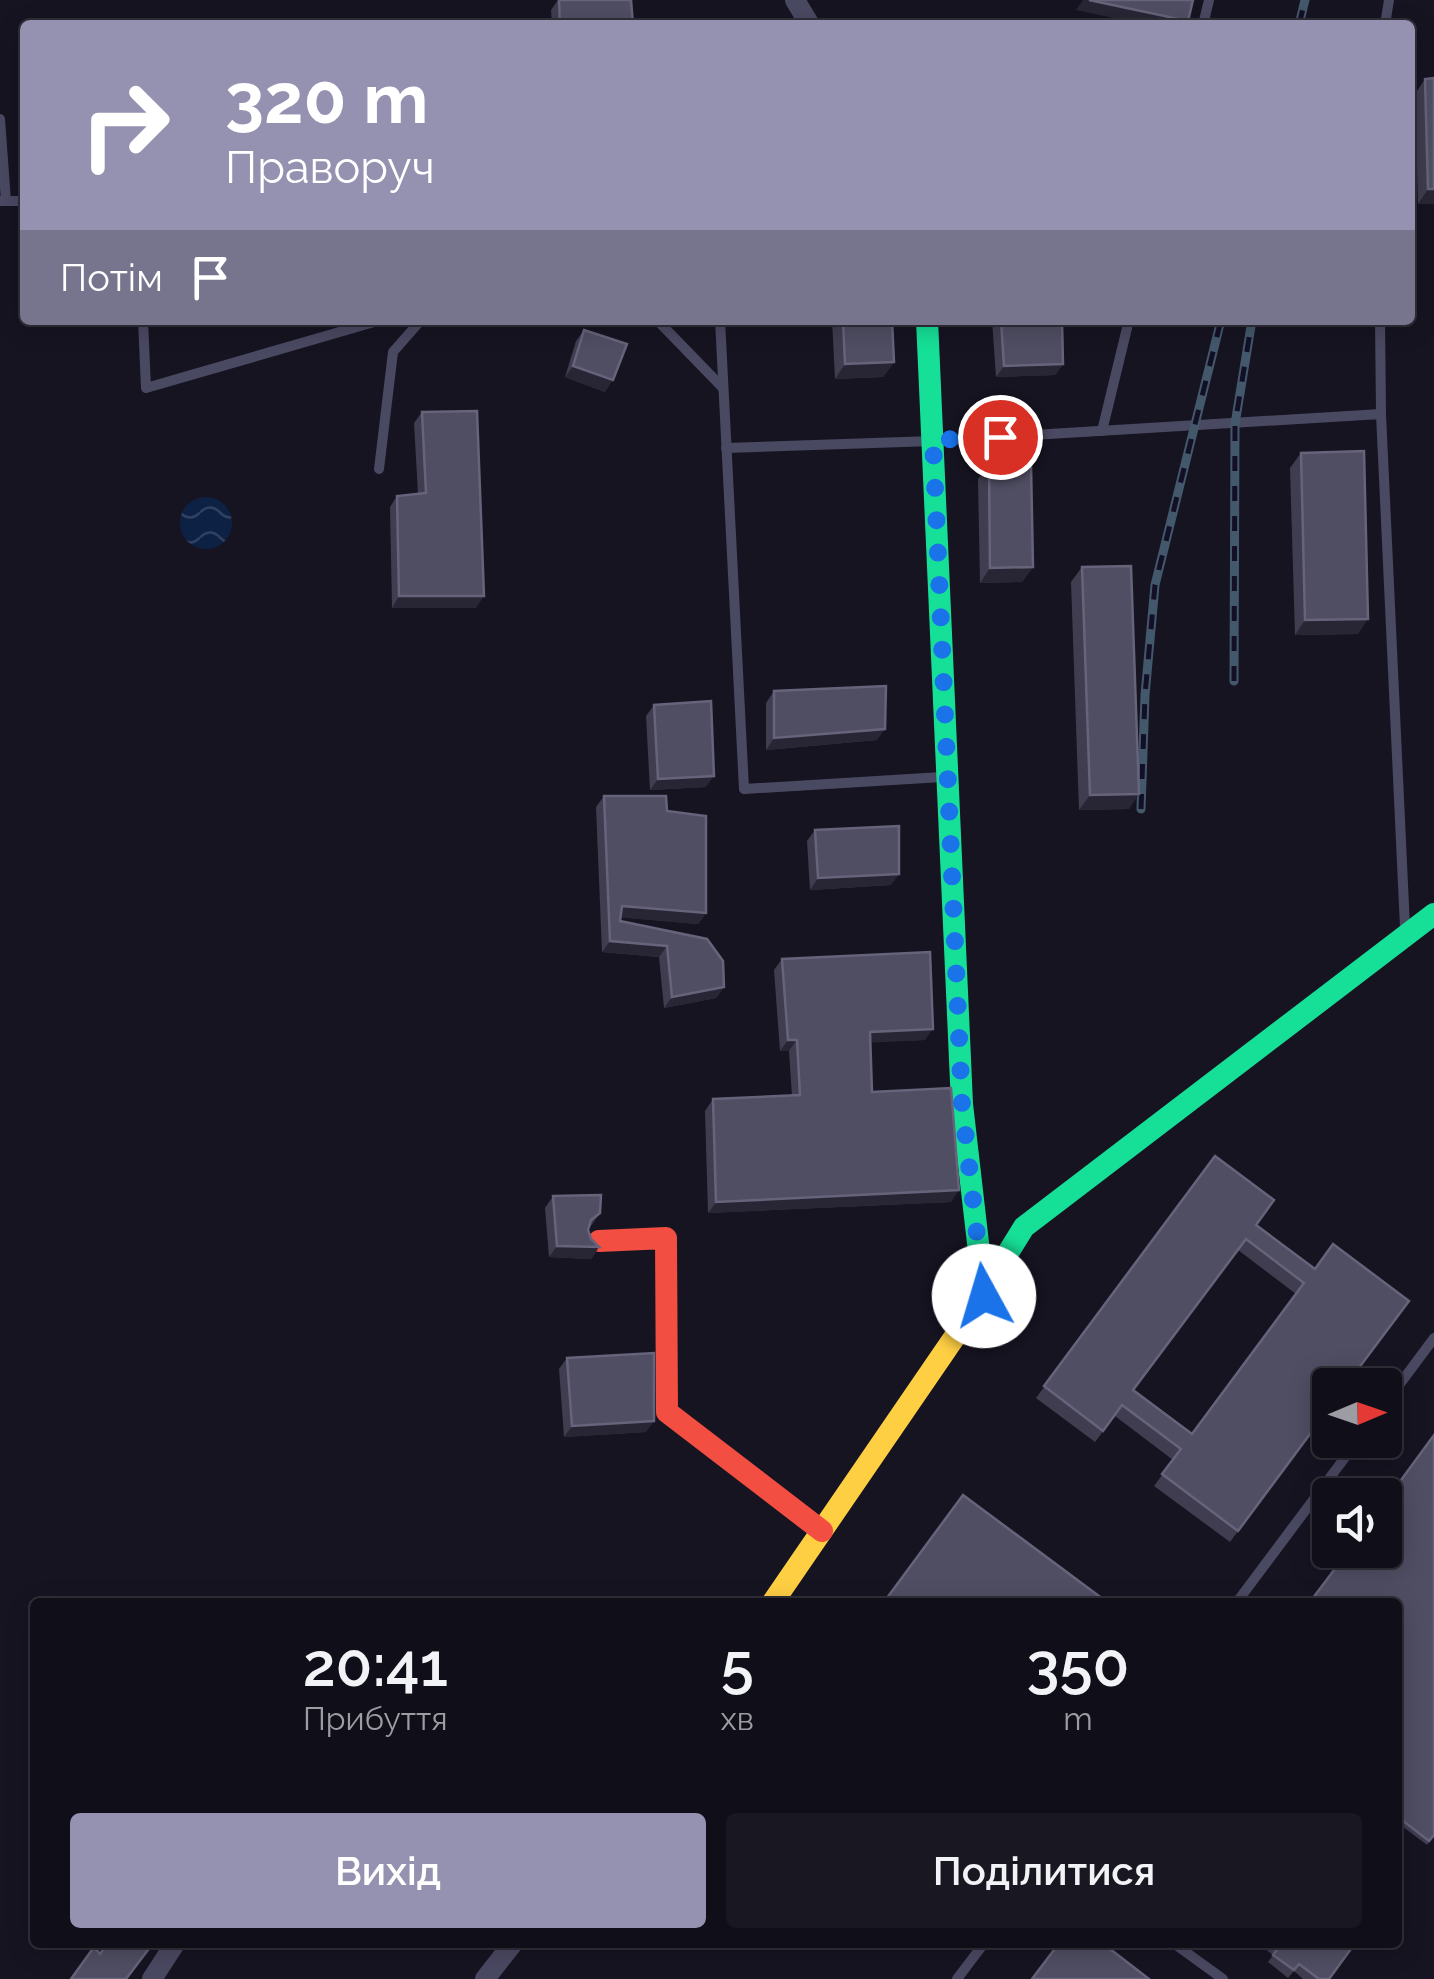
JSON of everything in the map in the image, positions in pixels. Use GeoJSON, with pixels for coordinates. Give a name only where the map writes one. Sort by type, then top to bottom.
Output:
{"type":"FeatureCollection","features":[{"type":"Feature","properties":{"kind":"street"},"geometry":{"type":"LineString","coordinates":[[927,325],[962,1104],[984,1296]]}},
{"type":"Feature","properties":{"kind":"street"},"geometry":{"type":"LineString","coordinates":[[776,1598],[984,1296],[1024,1226],[1434,914]]}},
{"type":"Feature","properties":{"kind":"street"},"geometry":{"type":"LineString","coordinates":[[598,1242],[666,1238],[668,1412],[822,1530]]}},
{"type":"Feature","properties":{"kind":"street"},"geometry":{"type":"LineString","coordinates":[[152,1979],[172,1948]]}},
{"type":"Feature","properties":{"kind":"street"},"geometry":{"type":"LineString","coordinates":[[485,1979],[509,1948]]}},
{"type":"Feature","properties":{"kind":"lane"},"geometry":{"type":"LineString","coordinates":[[0,120],[3,201]]}},
{"type":"Feature","properties":{"kind":"lane"},"geometry":{"type":"LineString","coordinates":[[143,325],[146,388],[364,325]]}},
{"type":"Feature","properties":{"kind":"lane"},"geometry":{"type":"LineString","coordinates":[[379,469],[393,352],[416,325]]}},
{"type":"Feature","properties":{"kind":"lane"},"geometry":{"type":"LineString","coordinates":[[662,325],[723,389]]}},
{"type":"Feature","properties":{"kind":"lane"},"geometry":{"type":"LineString","coordinates":[[720,325],[744,789],[948,777]]}},
{"type":"Feature","properties":{"kind":"lane"},"geometry":{"type":"LineString","coordinates":[[1102,431],[1129,325]]}},
{"type":"Feature","properties":{"kind":"lane"},"geometry":{"type":"LineString","coordinates":[[1380,325],[1406,935]]}},
{"type":"Feature","properties":{"kind":"lane"},"geometry":{"type":"LineString","coordinates":[[726,448],[1381,414]]}},
{"type":"Feature","properties":{"kind":"lane"},"geometry":{"type":"LineString","coordinates":[[1402,1381],[1434,1338]]}},
{"type":"Feature","properties":{"kind":"lane"},"geometry":{"type":"LineString","coordinates":[[1241,1598],[1345,1458]]}},
{"type":"Feature","properties":{"kind":"lane"},"geometry":{"type":"LineString","coordinates":[[957,1979],[980,1948]]}},
{"type":"Feature","properties":{"kind":"lane"},"geometry":{"type":"LineString","coordinates":[[1180,1948],[1223,1979]]}},
{"type":"Feature","properties":{"kind":"water"},"geometry":{"type":"Polygon","coordinates":[[[206,497],[224,505],[232,523],[224,541],[206,549],[188,541],[180,523],[188,505],[206,497]]]}},
{"type":"Feature","properties":{"kind":"building"},"geometry":{"type":"Polygon","coordinates":[[[559,0],[631,0],[633,20],[560,20],[559,0]]]}},
{"type":"Feature","properties":{"kind":"building"},"geometry":{"type":"Polygon","coordinates":[[[1089,0],[1193,0],[1188,20],[1089,0]]]}},
{"type":"Feature","properties":{"kind":"building"},"geometry":{"type":"Polygon","coordinates":[[[1434,78],[1434,189],[1428,189],[1425,79],[1434,78]]]}},
{"type":"Feature","properties":{"kind":"building"},"geometry":{"type":"Polygon","coordinates":[[[843,325],[892,325],[894,362],[845,364],[843,325]]]}},
{"type":"Feature","properties":{"kind":"building"},"geometry":{"type":"Polygon","coordinates":[[[1001,325],[1062,325],[1063,364],[1004,366],[1001,325]]]}},
{"type":"Feature","properties":{"kind":"building"},"geometry":{"type":"Polygon","coordinates":[[[584,330],[627,344],[613,380],[573,366],[584,330]]]}},
{"type":"Feature","properties":{"kind":"building"},"geometry":{"type":"Polygon","coordinates":[[[477,411],[484,596],[399,596],[397,496],[426,493],[422,412],[477,411]]]}},
{"type":"Feature","properties":{"kind":"building"},"geometry":{"type":"Polygon","coordinates":[[[1364,451],[1368,619],[1305,620],[1301,453],[1364,451]]]}},
{"type":"Feature","properties":{"kind":"building"},"geometry":{"type":"Polygon","coordinates":[[[989,464],[1031,464],[1033,567],[990,568],[989,464]]]}},
{"type":"Feature","properties":{"kind":"building"},"geometry":{"type":"Polygon","coordinates":[[[1131,566],[1139,794],[1090,795],[1082,567],[1131,566]]]}},
{"type":"Feature","properties":{"kind":"building"},"geometry":{"type":"Polygon","coordinates":[[[886,686],[885,729],[774,738],[774,691],[886,686]]]}},
{"type":"Feature","properties":{"kind":"building"},"geometry":{"type":"Polygon","coordinates":[[[711,701],[714,776],[658,779],[654,705],[711,701]]]}},
{"type":"Feature","properties":{"kind":"building"},"geometry":{"type":"Polygon","coordinates":[[[604,796],[666,796],[667,811],[706,816],[706,913],[622,906],[620,921],[707,939],[723,961],[724,987],[672,997],[667,946],[610,941],[604,796]]]}},
{"type":"Feature","properties":{"kind":"building"},"geometry":{"type":"Polygon","coordinates":[[[899,826],[899,874],[818,878],[815,830],[899,826]]]}},
{"type":"Feature","properties":{"kind":"building"},"geometry":{"type":"Polygon","coordinates":[[[930,952],[933,1029],[870,1032],[872,1092],[951,1088],[959,1190],[716,1202],[713,1099],[800,1095],[797,1040],[788,1040],[782,959],[930,952]]]}},
{"type":"Feature","properties":{"kind":"building"},"geometry":{"type":"Polygon","coordinates":[[[1215,1156],[1274,1200],[1256,1225],[1315,1269],[1333,1244],[1409,1301],[1359,1368],[1312,1368],[1312,1431],[1238,1531],[1162,1474],[1181,1449],[1122,1405],[1103,1431],[1044,1386],[1215,1156]],[[1246,1239],[1133,1390],[1192,1434],[1304,1283],[1246,1239]]]}},
{"type":"Feature","properties":{"kind":"building"},"geometry":{"type":"Polygon","coordinates":[[[601,1195],[600,1213],[591,1220],[588,1230],[599,1247],[557,1246],[553,1196],[601,1195]]]}},
{"type":"Feature","properties":{"kind":"building"},"geometry":{"type":"Polygon","coordinates":[[[654,1353],[654,1421],[572,1426],[567,1358],[654,1353]]]}},
{"type":"Feature","properties":{"kind":"building"},"geometry":{"type":"Polygon","coordinates":[[[1434,1435],[1434,1835],[1429,1841],[1402,1820],[1402,1598],[1313,1598],[1336,1568],[1402,1568],[1402,1479],[1434,1435]]]}},
{"type":"Feature","properties":{"kind":"building"},"geometry":{"type":"Polygon","coordinates":[[[963,1495],[1102,1598],[887,1598],[963,1495]]]}},
{"type":"Feature","properties":{"kind":"building"},"geometry":{"type":"Polygon","coordinates":[[[93,1948],[100,1954],[104,1948],[149,1948],[126,1979],[71,1979],[93,1948]]]}},
{"type":"Feature","properties":{"kind":"building"},"geometry":{"type":"Polygon","coordinates":[[[1055,1948],[1109,1948],[1149,1979],[1032,1979],[1055,1948]]]}},
{"type":"Feature","properties":{"kind":"building"},"geometry":{"type":"Polygon","coordinates":[[[1278,1948],[1352,1948],[1329,1979],[1319,1979],[1299,1964],[1294,1970],[1273,1955],[1278,1948]]]}},
{"type":"Feature","properties":{"kind":"railway"},"geometry":{"type":"LineString","coordinates":[[1300,20],[1305,0]]}},
{"type":"Feature","properties":{"kind":"railway"},"geometry":{"type":"LineString","coordinates":[[1141,809],[1145,695],[1155,585],[1220,325]]}},
{"type":"Feature","properties":{"kind":"railway"},"geometry":{"type":"LineString","coordinates":[[1234,681],[1235,424],[1251,325]]}},
{"type":"Feature","properties":{"kind":"traffic: fast"},"geometry":{"type":"LineString","coordinates":[[927,325],[962,1104],[984,1295]]}},
{"type":"Feature","properties":{"kind":"traffic: fast"},"geometry":{"type":"LineString","coordinates":[[969,1316],[1024,1227],[1434,914]]}},
{"type":"Feature","properties":{"kind":"traffic: slow"},"geometry":{"type":"LineString","coordinates":[[776,1598],[969,1316]]}},
{"type":"Feature","properties":{"kind":"traffic: jam"},"geometry":{"type":"LineString","coordinates":[[599,1241],[666,1238],[667,1412],[822,1531]]}},
{"type":"Feature","properties":{"kind":"route"},"geometry":{"type":"LineString","coordinates":[[984,1296],[962,1104],[933,440],[1000,437]]}}]}
